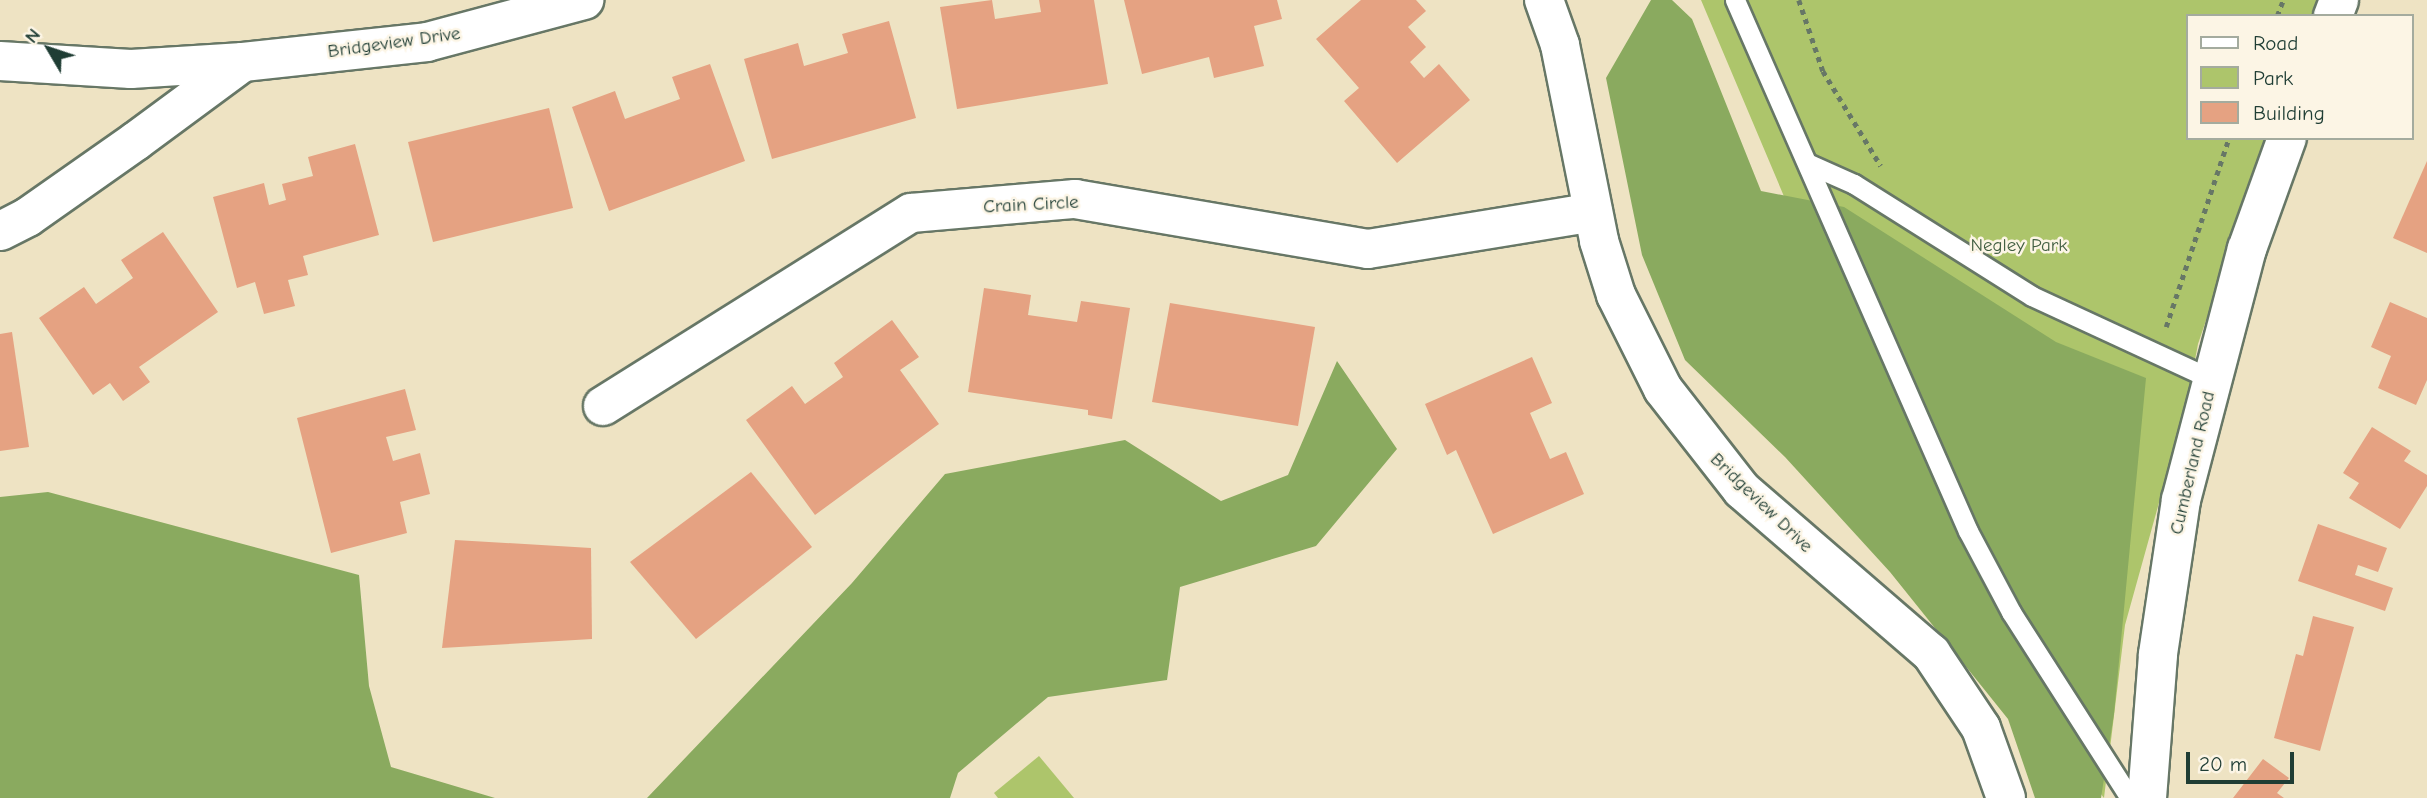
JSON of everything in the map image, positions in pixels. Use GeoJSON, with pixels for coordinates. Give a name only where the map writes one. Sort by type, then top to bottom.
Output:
{"type":"FeatureCollection","features":[{"type":"Feature","properties":{"kind":"street","name":"Bridgeview Drive"},"geometry":{"type":"LineString","coordinates":[[0,61],[131,69],[243,62],[427,42],[583,0]]}},
{"type":"Feature","properties":{"kind":"street","name":"Bridgeview Drive"},"geometry":{"type":"LineString","coordinates":[[1544,0],[1560,45],[1593,212],[1616,295],[1670,399],[1742,490],[1931,653],[1981,728],[2007,798]]}},
{"type":"Feature","properties":{"kind":"street","name":"Bridgeview Drive"},"geometry":{"type":"LineString","coordinates":[[0,231],[28,217],[243,62]]}},
{"type":"Feature","properties":{"kind":"street","name":"Cumberland Road"},"geometry":{"type":"LineString","coordinates":[[2147,798],[2158,654],[2181,500],[2247,249],[2286,140]]}},
{"type":"Feature","properties":{"kind":"street","name":"Crain Circle"},"geometry":{"type":"LineString","coordinates":[[603,406],[911,213],[1075,199],[1368,249],[1593,212]]}},
{"type":"Feature","properties":{"kind":"lane"},"geometry":{"type":"LineString","coordinates":[[1735,0],[1968,531],[2011,612],[2130,798]]}},
{"type":"Feature","properties":{"kind":"lane"},"geometry":{"type":"LineString","coordinates":[[1809,164],[1854,184],[2032,296],[2156,356],[2212,379]]}},
{"type":"Feature","properties":{"kind":"path"},"geometry":{"type":"LineString","coordinates":[[1799,0],[1823,71],[1885,172]]}},
{"type":"Feature","properties":{"kind":"path"},"geometry":{"type":"LineString","coordinates":[[2156,356],[2228,140]]}},
{"type":"Feature","properties":{"kind":"green space"},"geometry":{"type":"Polygon","coordinates":[[[1651,0],[1672,0],[1692,19],[1761,191],[1844,207],[2056,342],[2146,378],[2114,714],[2101,798],[2035,798],[2008,719],[1890,572],[1785,457],[1685,360],[1642,255],[1606,78],[1651,0]]]}},
{"type":"Feature","properties":{"kind":"green space","name":"Negley Park"},"geometry":{"type":"Polygon","coordinates":[[[1701,0],[2319,0],[2314,14],[2186,14],[2186,140],[2267,140],[2198,344],[2187,402],[2125,625],[2104,798],[2014,683],[1805,246],[1701,0]]]}},
{"type":"Feature","properties":{"kind":"green space"},"geometry":{"type":"Polygon","coordinates":[[[1337,361],[1397,449],[1316,546],[1180,587],[1167,680],[1048,697],[958,773],[950,798],[647,798],[852,583],[945,474],[1125,440],[1221,501],[1288,475],[1337,361]]]}},
{"type":"Feature","properties":{"kind":"green space"},"geometry":{"type":"Polygon","coordinates":[[[48,492],[359,575],[369,686],[391,767],[495,798],[0,798],[0,497],[48,492]]]}},
{"type":"Feature","properties":{"kind":"green space"},"geometry":{"type":"Polygon","coordinates":[[[1039,756],[1074,798],[998,798],[994,793],[1039,756]]]}},
{"type":"Feature","properties":{"kind":"building"},"geometry":{"type":"Polygon","coordinates":[[[992,0],[995,19],[1041,12],[1039,0],[1094,0],[1108,84],[957,109],[940,7],[992,0]]]}},
{"type":"Feature","properties":{"kind":"building"},"geometry":{"type":"Polygon","coordinates":[[[1124,0],[1277,0],[1282,19],[1254,26],[1264,66],[1214,78],[1209,57],[1142,74],[1124,0]]]}},
{"type":"Feature","properties":{"kind":"building"},"geometry":{"type":"Polygon","coordinates":[[[1361,0],[1416,0],[1426,11],[1408,27],[1426,47],[1410,62],[1424,78],[1439,64],[1470,100],[1397,163],[1344,101],[1359,88],[1316,39],[1361,0]]]}},
{"type":"Feature","properties":{"kind":"building"},"geometry":{"type":"Polygon","coordinates":[[[889,21],[916,118],[772,159],[744,59],[798,43],[804,66],[848,53],[842,34],[889,21]]]}},
{"type":"Feature","properties":{"kind":"building"},"geometry":{"type":"Polygon","coordinates":[[[710,64],[745,161],[609,211],[572,107],[615,91],[625,119],[680,99],[672,77],[710,64]]]}},
{"type":"Feature","properties":{"kind":"building"},"geometry":{"type":"Polygon","coordinates":[[[549,108],[573,208],[433,242],[408,142],[549,108]]]}},
{"type":"Feature","properties":{"kind":"building"},"geometry":{"type":"Polygon","coordinates":[[[355,144],[379,235],[303,256],[308,275],[288,280],[295,306],[264,314],[255,282],[237,288],[213,197],[264,183],[269,205],[286,200],[282,184],[313,176],[308,157],[355,144]]]}},
{"type":"Feature","properties":{"kind":"building"},"geometry":{"type":"Polygon","coordinates":[[[2427,161],[2427,253],[2393,238],[2427,161]]]}},
{"type":"Feature","properties":{"kind":"building"},"geometry":{"type":"Polygon","coordinates":[[[163,232],[218,312],[139,367],[150,382],[123,401],[110,383],[93,395],[39,318],[84,287],[96,304],[133,278],[121,260],[163,232]]]}},
{"type":"Feature","properties":{"kind":"building"},"geometry":{"type":"Polygon","coordinates":[[[984,288],[1031,295],[1028,315],[1077,322],[1081,301],[1130,308],[1112,419],[1088,415],[1088,410],[968,392],[984,288]]]}},
{"type":"Feature","properties":{"kind":"building"},"geometry":{"type":"Polygon","coordinates":[[[2390,302],[2427,318],[2427,380],[2416,405],[2378,388],[2391,356],[2371,347],[2390,302]]]}},
{"type":"Feature","properties":{"kind":"building"},"geometry":{"type":"Polygon","coordinates":[[[1170,303],[1315,327],[1298,426],[1152,402],[1170,303]]]}},
{"type":"Feature","properties":{"kind":"building"},"geometry":{"type":"Polygon","coordinates":[[[892,320],[919,357],[900,370],[939,424],[815,515],[746,420],[792,386],[805,404],[843,377],[834,363],[892,320]]]}},
{"type":"Feature","properties":{"kind":"building"},"geometry":{"type":"Polygon","coordinates":[[[12,332],[29,447],[0,451],[0,334],[12,332]]]}},
{"type":"Feature","properties":{"kind":"building"},"geometry":{"type":"Polygon","coordinates":[[[1532,357],[1552,403],[1530,413],[1550,459],[1566,452],[1584,494],[1493,534],[1456,450],[1447,455],[1425,404],[1532,357]]]}},
{"type":"Feature","properties":{"kind":"building"},"geometry":{"type":"Polygon","coordinates":[[[405,389],[416,430],[386,437],[393,461],[420,453],[430,494],[400,502],[407,533],[331,553],[297,418],[405,389]]]}},
{"type":"Feature","properties":{"kind":"building"},"geometry":{"type":"Polygon","coordinates":[[[2372,427],[2411,451],[2404,461],[2427,475],[2427,486],[2400,529],[2349,498],[2359,483],[2343,473],[2372,427]]]}},
{"type":"Feature","properties":{"kind":"building"},"geometry":{"type":"Polygon","coordinates":[[[751,472],[812,547],[696,639],[630,562],[751,472]]]}},
{"type":"Feature","properties":{"kind":"building"},"geometry":{"type":"Polygon","coordinates":[[[2318,524],[2387,548],[2378,572],[2358,565],[2355,575],[2393,588],[2385,611],[2298,581],[2318,524]]]}},
{"type":"Feature","properties":{"kind":"building"},"geometry":{"type":"Polygon","coordinates":[[[455,540],[591,548],[592,639],[442,648],[455,540]]]}},
{"type":"Feature","properties":{"kind":"building"},"geometry":{"type":"Polygon","coordinates":[[[2313,616],[2354,627],[2320,751],[2274,738],[2296,654],[2303,656],[2313,616]]]}},
{"type":"Feature","properties":{"kind":"building"},"geometry":{"type":"Polygon","coordinates":[[[2263,759],[2289,778],[2277,793],[2284,798],[2233,798],[2263,759]]]}}]}
